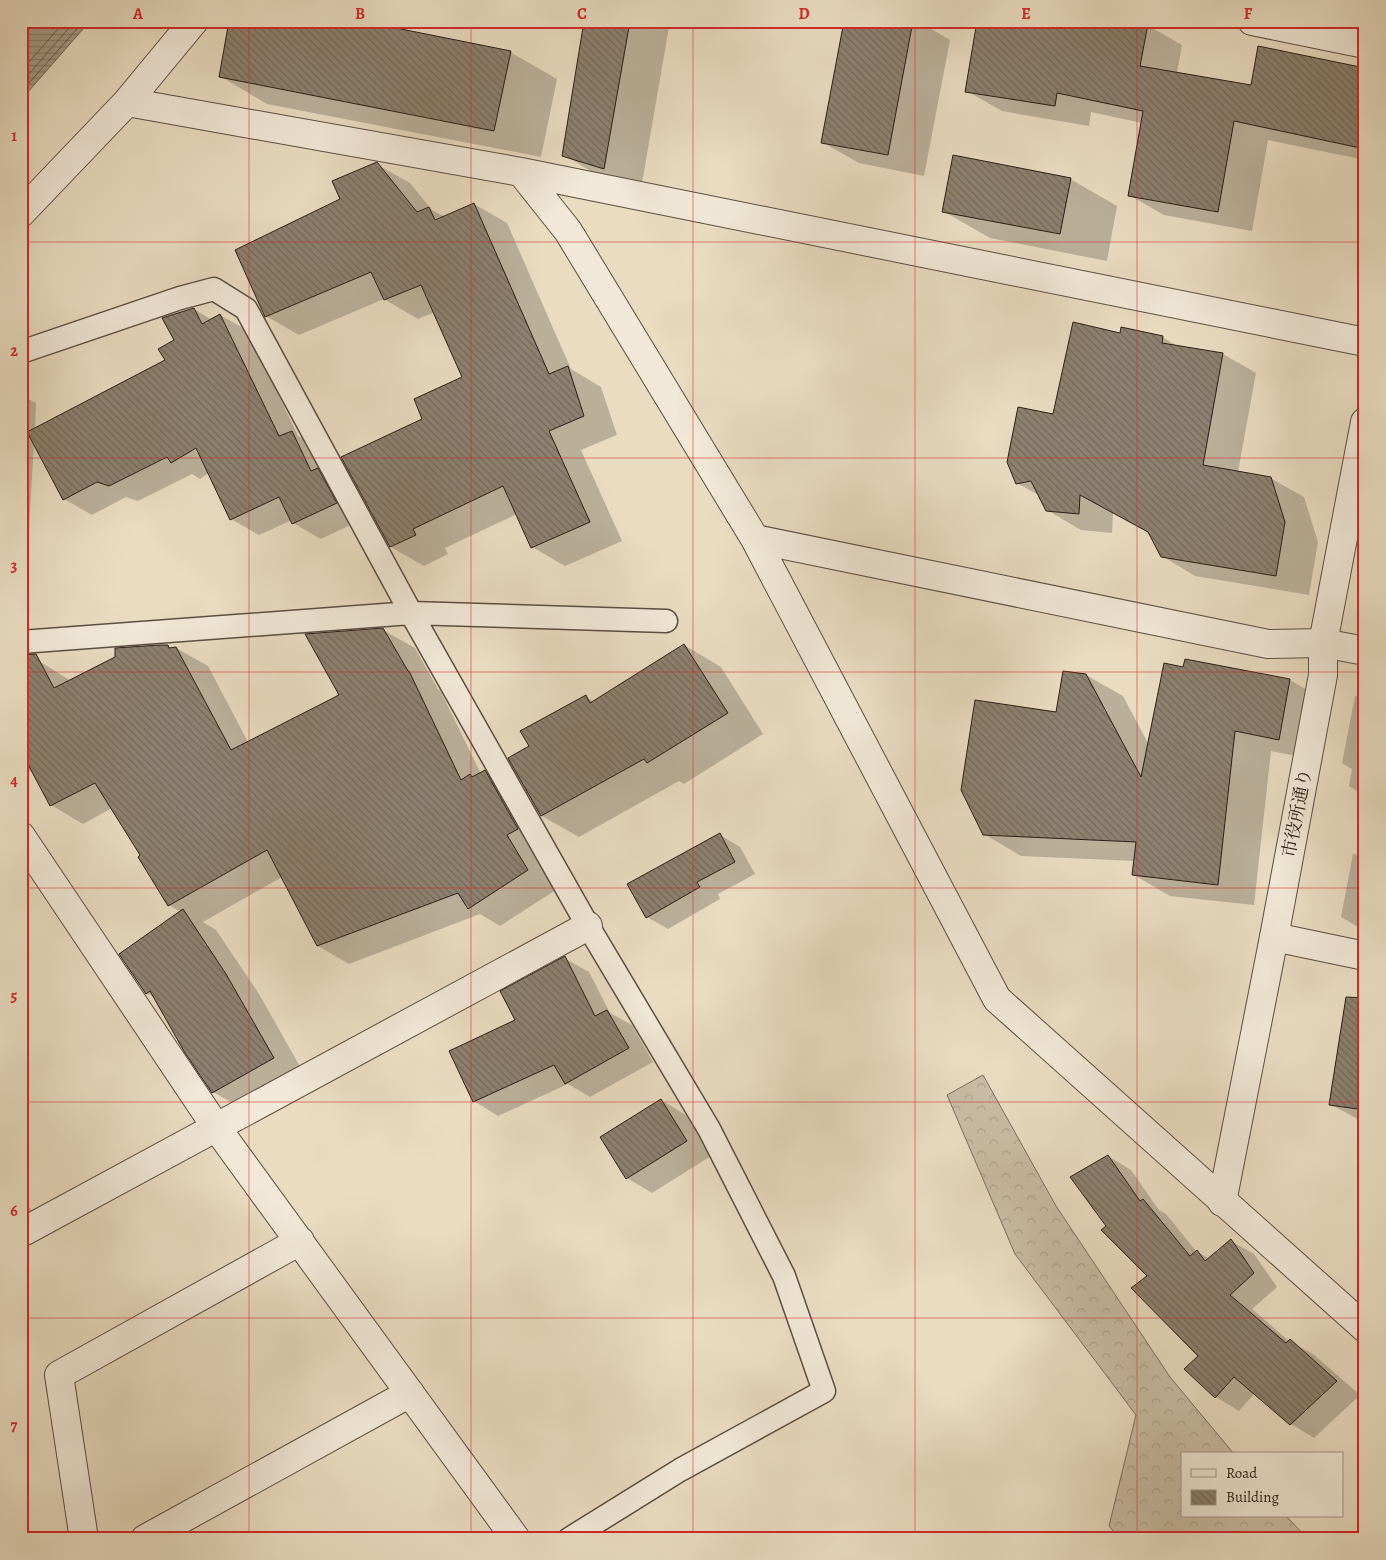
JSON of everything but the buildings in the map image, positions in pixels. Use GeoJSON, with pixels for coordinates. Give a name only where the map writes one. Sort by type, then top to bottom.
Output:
{"type":"FeatureCollection","features":[{"type":"Feature","properties":{"kind":"street"},"geometry":{"type":"LineString","coordinates":[[21,213],[127,102],[194,21]]}},
{"type":"Feature","properties":{"kind":"street"},"geometry":{"type":"LineString","coordinates":[[1252,21],[1365,44]]}},
{"type":"Feature","properties":{"kind":"street"},"geometry":{"type":"LineString","coordinates":[[127,102],[521,172],[1365,342]]}},
{"type":"Feature","properties":{"kind":"street"},"geometry":{"type":"LineString","coordinates":[[521,172],[568,230],[755,539],[997,998],[1222,1202],[1365,1328]]}},
{"type":"Feature","properties":{"kind":"street","name":"市役所通り"},"geometry":{"type":"LineString","coordinates":[[1222,1202],[1323,675],[1323,643],[1365,422]]}},
{"type":"Feature","properties":{"kind":"street"},"geometry":{"type":"LineString","coordinates":[[755,539],[1268,644],[1323,643],[1365,651]]}},
{"type":"Feature","properties":{"kind":"street"},"geometry":{"type":"LineString","coordinates":[[21,836],[216,1127],[516,1539]]}},
{"type":"Feature","properties":{"kind":"street"},"geometry":{"type":"LineString","coordinates":[[21,1233],[588,926]]}},
{"type":"Feature","properties":{"kind":"street"},"geometry":{"type":"LineString","coordinates":[[1274,937],[1365,956]]}},
{"type":"Feature","properties":{"kind":"street"},"geometry":{"type":"LineString","coordinates":[[84,1539],[59,1375],[300,1241]]}},
{"type":"Feature","properties":{"kind":"street"},"geometry":{"type":"LineString","coordinates":[[145,1539],[410,1393]]}},
{"type":"Feature","properties":{"kind":"lane"},"geometry":{"type":"LineString","coordinates":[[21,352],[180,298],[214,290],[246,309],[411,612],[588,926],[709,1129],[780,1268],[824,1391],[680,1470],[569,1539]]}},
{"type":"Feature","properties":{"kind":"lane"},"geometry":{"type":"LineString","coordinates":[[21,642],[411,612],[666,621]]}},
{"type":"Feature","properties":{"kind":"green space"},"geometry":{"type":"Polygon","coordinates":[[[983,1075],[1056,1206],[1170,1377],[1232,1452],[1181,1452],[1181,1518],[1288,1518],[1308,1539],[1120,1539],[1109,1526],[1136,1415],[1015,1254],[947,1095],[983,1075]]]}},
{"type":"Feature","properties":{"kind":"water"},"geometry":{"type":"Polygon","coordinates":[[[21,21],[90,21],[21,100],[21,21]]]}}]}
